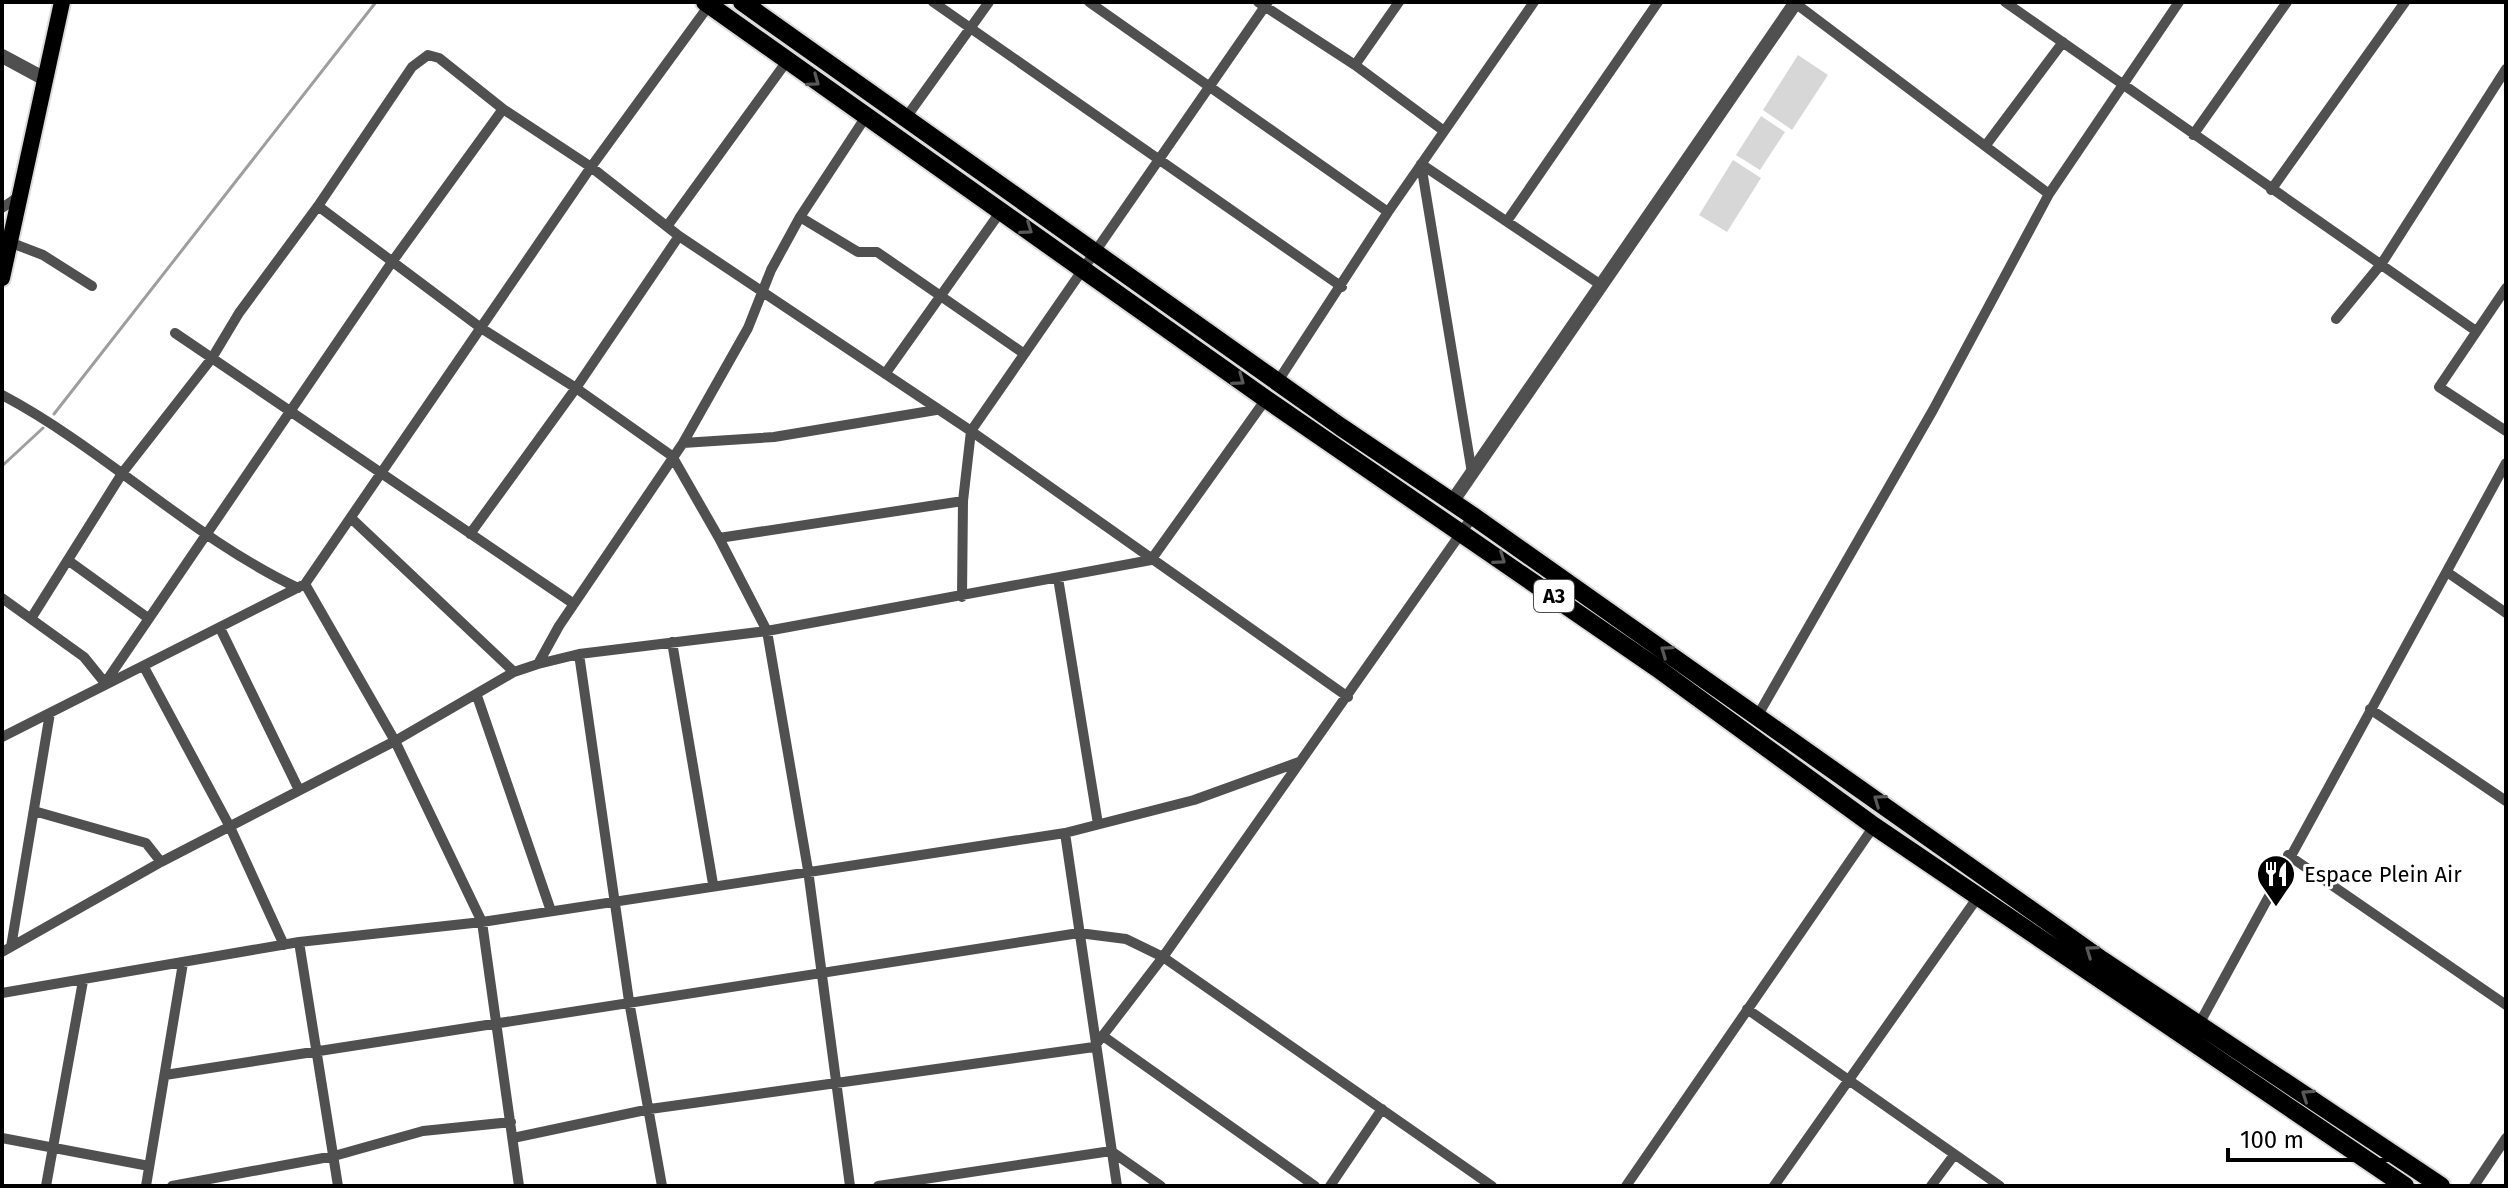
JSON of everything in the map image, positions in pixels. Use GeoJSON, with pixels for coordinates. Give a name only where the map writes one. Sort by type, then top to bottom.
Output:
{"type":"FeatureCollection","features":[{"type":"Feature","properties":{"kind":"highway","name":"A3"},"geometry":{"type":"LineString","coordinates":[[742,2],[2102,960],[2200,1022],[2441,1186]]}},
{"type":"Feature","properties":{"kind":"highway","name":"A3"},"geometry":{"type":"LineString","coordinates":[[709,3],[865,118],[1461,532],[1874,826],[2405,1186]]}},
{"type":"Feature","properties":{"kind":"main road"},"geometry":{"type":"LineString","coordinates":[[2,278],[43,78],[62,2]]}},
{"type":"Feature","properties":{"kind":"street"},"geometry":{"type":"LineString","coordinates":[[933,2],[1342,287]]}},
{"type":"Feature","properties":{"kind":"street"},"geometry":{"type":"LineString","coordinates":[[905,119],[989,2]]}},
{"type":"Feature","properties":{"kind":"street"},"geometry":{"type":"LineString","coordinates":[[1089,2],[1388,212]]}},
{"type":"Feature","properties":{"kind":"street"},"geometry":{"type":"LineString","coordinates":[[1355,65],[1399,2]]}},
{"type":"Feature","properties":{"kind":"street"},"geometry":{"type":"LineString","coordinates":[[1278,381],[1388,212],[1534,2]]}},
{"type":"Feature","properties":{"kind":"street"},"geometry":{"type":"LineString","coordinates":[[1507,221],[1658,2]]}},
{"type":"Feature","properties":{"kind":"street"},"geometry":{"type":"LineString","coordinates":[[1452,502],[1795,2],[2049,194]]}},
{"type":"Feature","properties":{"kind":"street"},"geometry":{"type":"LineString","coordinates":[[2005,2],[2019,6],[2063,42],[2193,135],[2476,331]]}},
{"type":"Feature","properties":{"kind":"street"},"geometry":{"type":"LineString","coordinates":[[1758,715],[1933,410],[2049,194],[2179,2]]}},
{"type":"Feature","properties":{"kind":"street"},"geometry":{"type":"LineString","coordinates":[[2193,135],[2287,2]]}},
{"type":"Feature","properties":{"kind":"street"},"geometry":{"type":"LineString","coordinates":[[2271,190],[2405,2]]}},
{"type":"Feature","properties":{"kind":"street"},"geometry":{"type":"LineString","coordinates":[[2,737],[302,586],[352,519],[591,167],[709,3]]}},
{"type":"Feature","properties":{"kind":"street"},"geometry":{"type":"LineString","coordinates":[[962,597],[963,501],[971,431],[1263,4],[1355,65],[1444,131]]}},
{"type":"Feature","properties":{"kind":"street"},"geometry":{"type":"LineString","coordinates":[[1986,145],[2063,42]]}},
{"type":"Feature","properties":{"kind":"street"},"geometry":{"type":"LineString","coordinates":[[32,617],[123,472],[212,358],[239,313],[318,206],[412,67],[428,55],[439,58],[503,109],[591,167],[679,236],[971,431],[1348,697]]}},
{"type":"Feature","properties":{"kind":"street"},"geometry":{"type":"LineString","coordinates":[[2,56],[43,78]]}},
{"type":"Feature","properties":{"kind":"street"},"geometry":{"type":"LineString","coordinates":[[668,225],[787,61]]}},
{"type":"Feature","properties":{"kind":"street"},"geometry":{"type":"LineString","coordinates":[[2336,319],[2382,263],[2506,69]]}},
{"type":"Feature","properties":{"kind":"street"},"geometry":{"type":"LineString","coordinates":[[105,683],[392,262],[503,109]]}},
{"type":"Feature","properties":{"kind":"street"},"geometry":{"type":"LineString","coordinates":[[538,664],[574,604],[683,443],[748,328],[761,292],[800,217],[865,118]]}},
{"type":"Feature","properties":{"kind":"street"},"geometry":{"type":"LineString","coordinates":[[1421,164],[1601,285]]}},
{"type":"Feature","properties":{"kind":"street"},"geometry":{"type":"LineString","coordinates":[[1421,164],[1472,473]]}},
{"type":"Feature","properties":{"kind":"street"},"geometry":{"type":"LineString","coordinates":[[2,208],[18,197]]}},
{"type":"Feature","properties":{"kind":"street"},"geometry":{"type":"LineString","coordinates":[[318,206],[481,328],[576,388],[672,456],[719,538],[767,631],[808,870],[850,1186]]}},
{"type":"Feature","properties":{"kind":"street"},"geometry":{"type":"LineString","coordinates":[[885,374],[1001,211]]}},
{"type":"Feature","properties":{"kind":"street"},"geometry":{"type":"LineString","coordinates":[[800,217],[858,252],[877,252],[1023,353]]}},
{"type":"Feature","properties":{"kind":"street"},"geometry":{"type":"LineString","coordinates":[[470,534],[576,388],[679,236]]}},
{"type":"Feature","properties":{"kind":"street"},"geometry":{"type":"LineString","coordinates":[[9,242],[43,255],[92,286]]}},
{"type":"Feature","properties":{"kind":"street"},"geometry":{"type":"LineString","coordinates":[[2506,288],[2439,387],[2506,431]]}},
{"type":"Feature","properties":{"kind":"street"},"geometry":{"type":"LineString","coordinates":[[175,333],[574,604]]}},
{"type":"Feature","properties":{"kind":"street"},"geometry":{"type":"LineString","coordinates":[[2,395],[123,472],[265,572],[302,586],[395,741],[482,922],[519,1186]]}},
{"type":"Feature","properties":{"kind":"street"},"geometry":{"type":"LineString","coordinates":[[6,950],[161,862],[395,741],[514,672],[579,654],[767,631],[1151,560],[1266,399]]}},
{"type":"Feature","properties":{"kind":"street"},"geometry":{"type":"LineString","coordinates":[[683,443],[774,437],[936,410]]}},
{"type":"Feature","properties":{"kind":"street"},"geometry":{"type":"LineString","coordinates":[[2190,1041],[2288,855],[2506,463]]}},
{"type":"Feature","properties":{"kind":"street"},"geometry":{"type":"LineString","coordinates":[[719,538],[963,501]]}},
{"type":"Feature","properties":{"kind":"street"},"geometry":{"type":"LineString","coordinates":[[513,1138],[650,1109],[1094,1047],[1163,957],[1473,516]]}},
{"type":"Feature","properties":{"kind":"street"},"geometry":{"type":"LineString","coordinates":[[352,519],[514,672]]}},
{"type":"Feature","properties":{"kind":"street"},"geometry":{"type":"LineString","coordinates":[[69,561],[148,618]]}},
{"type":"Feature","properties":{"kind":"street"},"geometry":{"type":"LineString","coordinates":[[2447,572],[2506,613]]}},
{"type":"Feature","properties":{"kind":"street"},"geometry":{"type":"LineString","coordinates":[[1058,578],[1098,824]]}},
{"type":"Feature","properties":{"kind":"street"},"geometry":{"type":"LineString","coordinates":[[2,598],[84,657],[105,683]]}},
{"type":"Feature","properties":{"kind":"street"},"geometry":{"type":"LineString","coordinates":[[220,628],[299,790]]}},
{"type":"Feature","properties":{"kind":"street"},"geometry":{"type":"LineString","coordinates":[[672,642],[713,884]]}},
{"type":"Feature","properties":{"kind":"street"},"geometry":{"type":"LineString","coordinates":[[579,654],[629,1001],[662,1186]]}},
{"type":"Feature","properties":{"kind":"street"},"geometry":{"type":"LineString","coordinates":[[144,667],[230,827],[284,945]]}},
{"type":"Feature","properties":{"kind":"street"},"geometry":{"type":"LineString","coordinates":[[477,696],[551,911]]}},
{"type":"Feature","properties":{"kind":"street"},"geometry":{"type":"LineString","coordinates":[[2370,709],[2506,801]]}},
{"type":"Feature","properties":{"kind":"street"},"geometry":{"type":"LineString","coordinates":[[6,950],[50,713]]}},
{"type":"Feature","properties":{"kind":"street"},"geometry":{"type":"LineString","coordinates":[[2,993],[299,942],[482,922],[713,884],[1065,833],[1194,800],[1299,762]]}},
{"type":"Feature","properties":{"kind":"street"},"geometry":{"type":"LineString","coordinates":[[34,811],[146,843],[161,862]]}},
{"type":"Feature","properties":{"kind":"street"},"geometry":{"type":"LineString","coordinates":[[1626,1186],[1874,826]]}},
{"type":"Feature","properties":{"kind":"street"},"geometry":{"type":"LineString","coordinates":[[1065,833],[1094,1047],[1117,1186]]}},
{"type":"Feature","properties":{"kind":"street"},"geometry":{"type":"LineString","coordinates":[[2288,855],[2506,1005]]}},
{"type":"Feature","properties":{"kind":"street"},"geometry":{"type":"LineString","coordinates":[[1774,1186],[1990,880]]}},
{"type":"Feature","properties":{"kind":"street"},"geometry":{"type":"LineString","coordinates":[[165,1075],[1079,933],[1126,939],[1163,957],[1492,1186]]}},
{"type":"Feature","properties":{"kind":"street"},"geometry":{"type":"LineString","coordinates":[[299,942],[338,1186]]}},
{"type":"Feature","properties":{"kind":"street"},"geometry":{"type":"LineString","coordinates":[[146,1186],[183,963]]}},
{"type":"Feature","properties":{"kind":"street"},"geometry":{"type":"LineString","coordinates":[[46,1186],[83,981]]}},
{"type":"Feature","properties":{"kind":"street"},"geometry":{"type":"LineString","coordinates":[[1747,1009],[2000,1186]]}},
{"type":"Feature","properties":{"kind":"street"},"geometry":{"type":"LineString","coordinates":[[1103,1036],[1315,1186]]}},
{"type":"Feature","properties":{"kind":"street"},"geometry":{"type":"LineString","coordinates":[[1330,1186],[1382,1109]]}},
{"type":"Feature","properties":{"kind":"street"},"geometry":{"type":"LineString","coordinates":[[172,1186],[334,1156],[423,1131],[511,1122]]}},
{"type":"Feature","properties":{"kind":"street"},"geometry":{"type":"LineString","coordinates":[[2,1138],[149,1166]]}},
{"type":"Feature","properties":{"kind":"street"},"geometry":{"type":"LineString","coordinates":[[2474,1186],[2506,1138]]}},
{"type":"Feature","properties":{"kind":"street"},"geometry":{"type":"LineString","coordinates":[[878,1186],[1111,1151],[1161,1186]]}},
{"type":"Feature","properties":{"kind":"street"},"geometry":{"type":"LineString","coordinates":[[1931,1186],[1954,1155]]}},
{"type":"Feature","properties":{"kind":"shaded area"},"geometry":{"type":"Polygon","coordinates":[[[1798,55],[1828,75],[1792,130],[1763,110],[1798,55]]]}},
{"type":"Feature","properties":{"kind":"shaded area"},"geometry":{"type":"Polygon","coordinates":[[[1761,116],[1785,132],[1760,170],[1736,155],[1761,116]]]}},
{"type":"Feature","properties":{"kind":"shaded area"},"geometry":{"type":"Polygon","coordinates":[[[1733,160],[1761,178],[1727,232],[1699,215],[1733,160]]]}},
{"type":"Feature","properties":{"kind":"waterway"},"geometry":{"type":"LineString","coordinates":[[54,414],[376,2]]}},
{"type":"Feature","properties":{"kind":"waterway"},"geometry":{"type":"LineString","coordinates":[[2,466],[43,428]]}},
{"type":"Feature","properties":{"kind":"place","name":"Espace Plein Air"},"geometry":{"type":"Point","coordinates":[2276,908]}}]}
